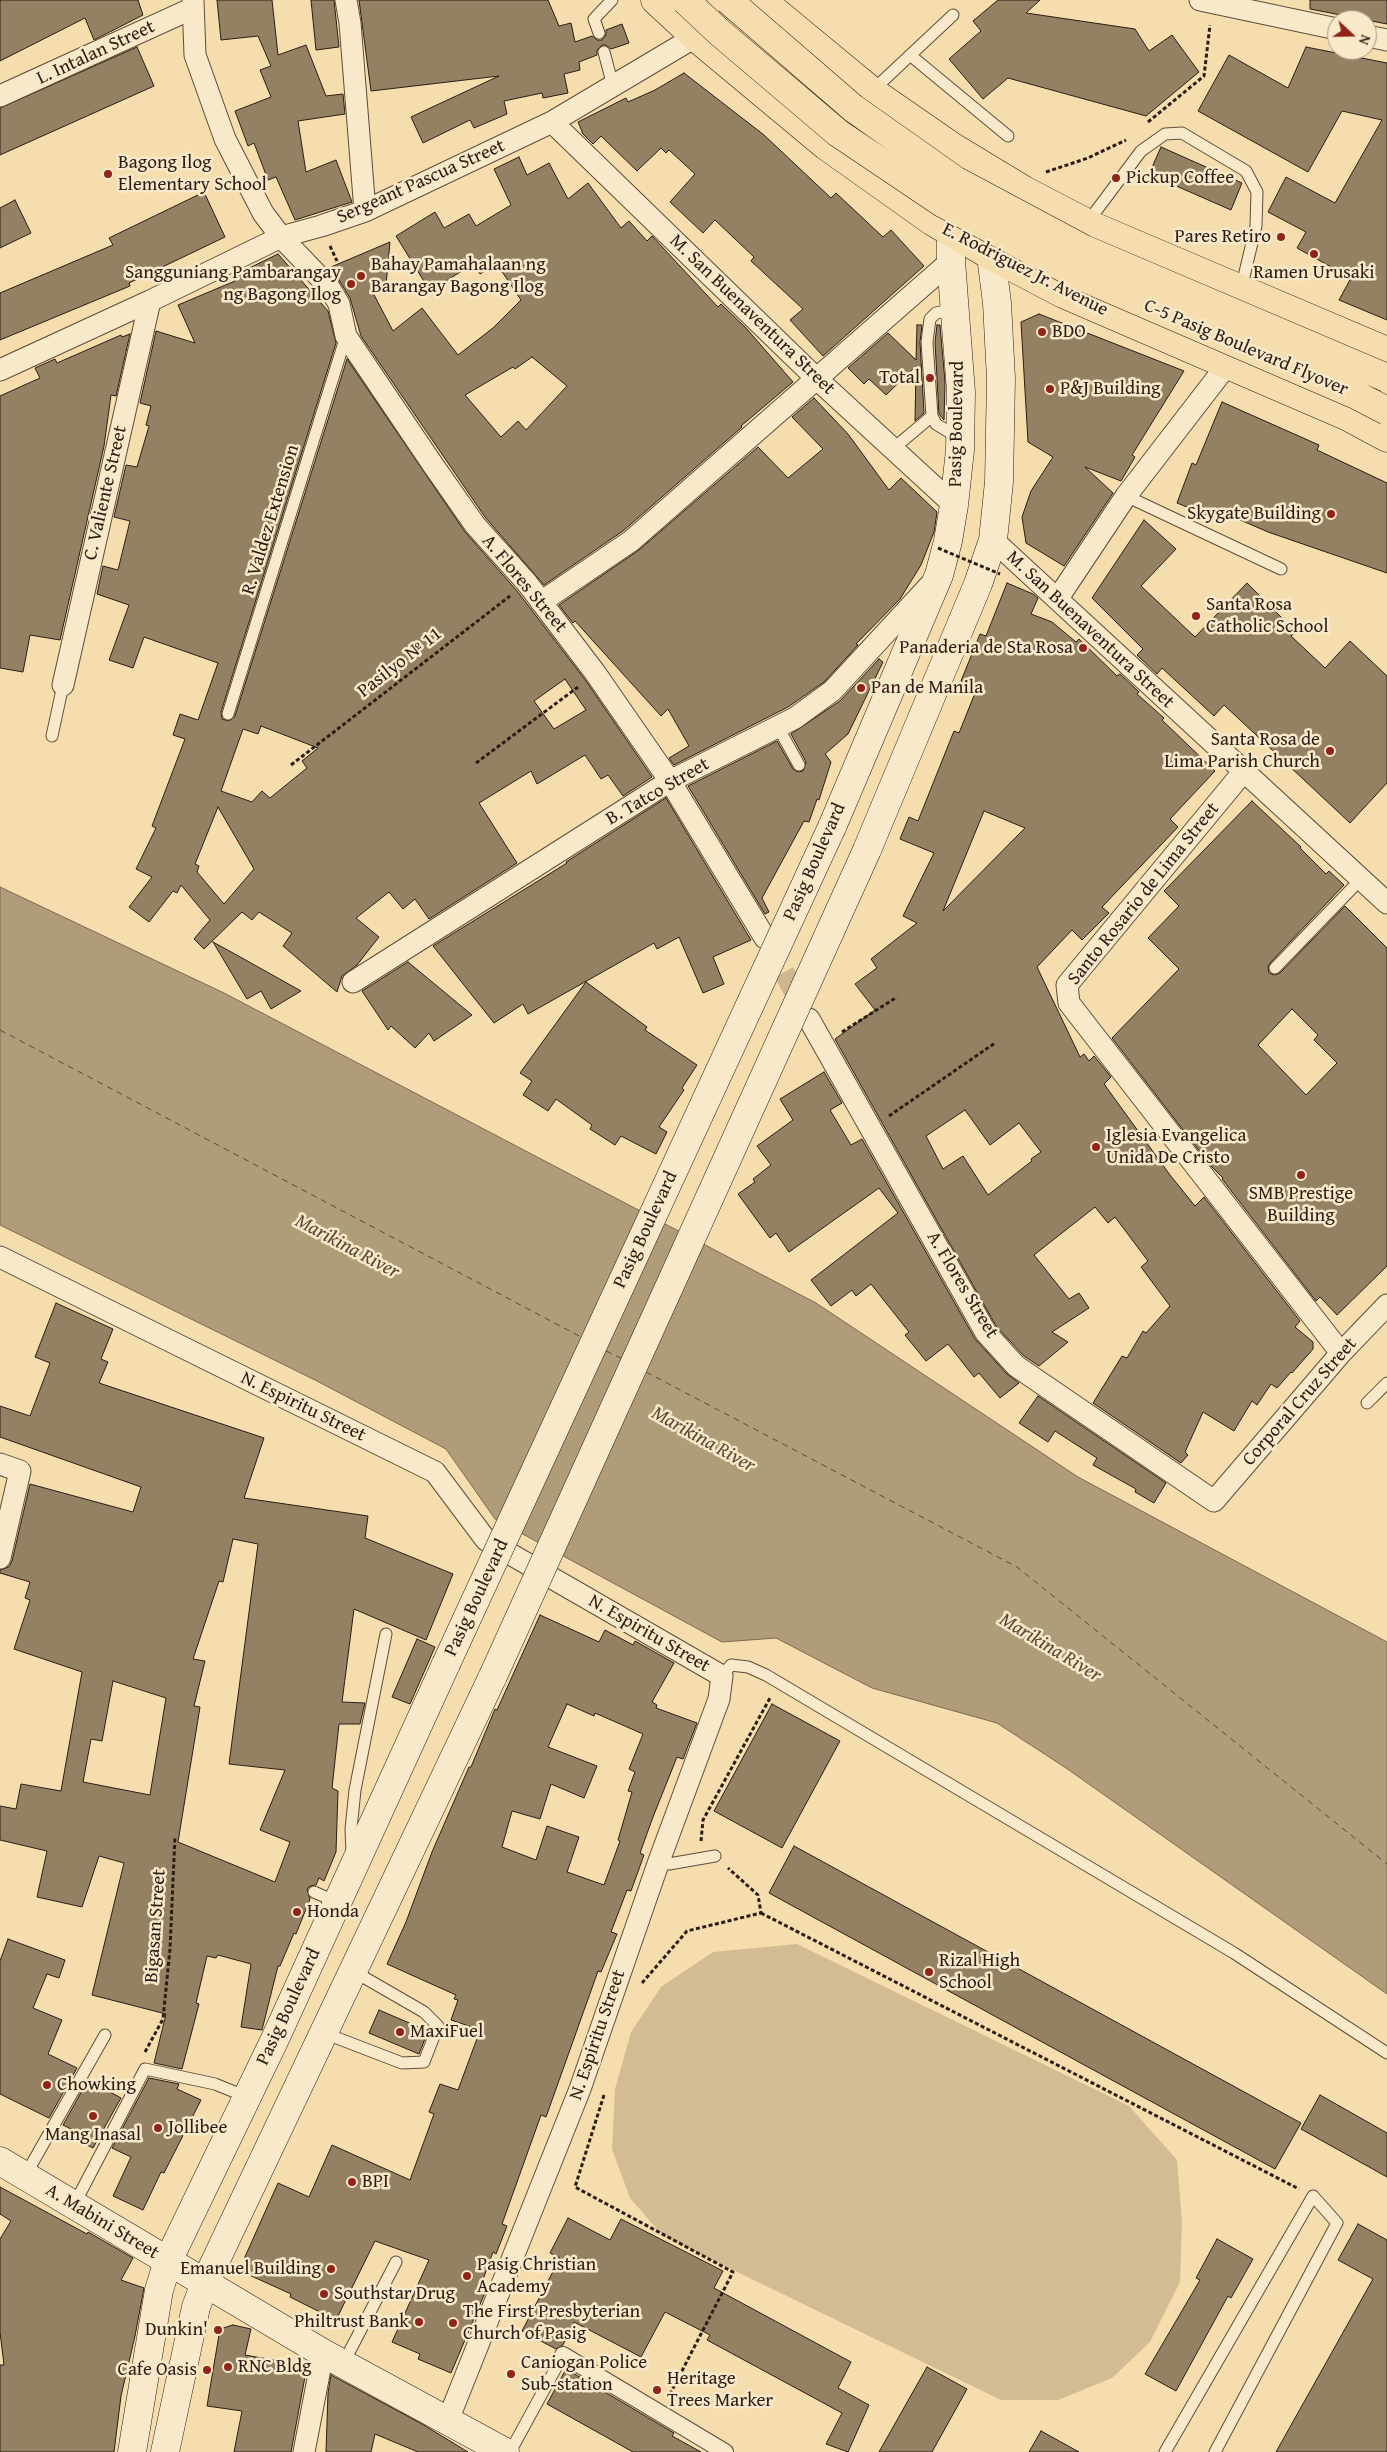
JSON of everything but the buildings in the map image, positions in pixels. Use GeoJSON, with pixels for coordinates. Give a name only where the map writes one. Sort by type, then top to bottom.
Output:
{"type":"FeatureCollection","features":[{"type":"Feature","properties":{"kind":"main road","name":"E. Rodriguez Jr. Avenue"},"geometry":{"type":"LineString","coordinates":[[655,0],[826,146],[951,233],[990,256],[1063,294],[1348,417],[1387,438]]}},
{"type":"Feature","properties":{"kind":"main road","name":"C-5 Pasig Boulevard Flyover"},"geometry":{"type":"LineString","coordinates":[[685,0],[719,32],[838,133],[942,203],[1073,274],[1358,396],[1387,411]]}},
{"type":"Feature","properties":{"kind":"main road","name":"C-5 Pasig Boulevard Flyover"},"geometry":{"type":"LineString","coordinates":[[728,0],[853,108],[955,180],[1084,249],[1387,378]]}},
{"type":"Feature","properties":{"kind":"main road"},"geometry":{"type":"LineString","coordinates":[[762,0],[872,91],[1013,184],[1087,223],[1387,351]]}},
{"type":"Feature","properties":{"kind":"main road","name":"Pasig Boulevard"},"geometry":{"type":"LineString","coordinates":[[132,2452],[157,2299],[168,2261],[247,2097],[326,1897],[352,1868],[832,827],[939,575],[954,505],[960,439],[961,392],[951,261],[951,233],[983,165]]}},
{"type":"Feature","properties":{"kind":"main road"},"geometry":{"type":"LineString","coordinates":[[165,2452],[196,2308],[205,2283],[493,1676],[867,850],[978,584],[992,540],[999,482],[1000,380],[997,303],[990,256],[1013,184]]}},
{"type":"Feature","properties":{"kind":"main road"},"geometry":{"type":"LineString","coordinates":[[1237,369],[1276,304]]}},
{"type":"Feature","properties":{"kind":"main road","name":"A. Mabini Street"},"geometry":{"type":"LineString","coordinates":[[0,2161],[333,2359],[505,2452]]}},
{"type":"Feature","properties":{"kind":"street"},"geometry":{"type":"LineString","coordinates":[[346,0],[351,33],[365,211]]}},
{"type":"Feature","properties":{"kind":"street"},"geometry":{"type":"LineString","coordinates":[[1206,1],[1327,27]]}},
{"type":"Feature","properties":{"kind":"street","name":"L. Intalan Street"},"geometry":{"type":"LineString","coordinates":[[0,96],[193,4]]}},
{"type":"Feature","properties":{"kind":"street","name":"A. Flores Street"},"geometry":{"type":"LineString","coordinates":[[193,4],[195,55],[224,140],[263,213],[281,236],[329,287],[339,304],[346,336],[475,525],[542,602],[596,674],[670,780],[765,938]]}},
{"type":"Feature","properties":{"kind":"street","name":"Sergeant Pascua Street"},"geometry":{"type":"LineString","coordinates":[[0,370],[150,301],[281,236],[321,226],[365,211],[552,122],[695,36]]}},
{"type":"Feature","properties":{"kind":"street","name":"M. San Buenaventura Street"},"geometry":{"type":"LineString","coordinates":[[552,122],[817,379],[954,505]]}},
{"type":"Feature","properties":{"kind":"street"},"geometry":{"type":"LineString","coordinates":[[542,602],[631,541],[951,261]]}},
{"type":"Feature","properties":{"kind":"street","name":"C. Valiente Street"},"geometry":{"type":"LineString","coordinates":[[63,685],[150,301]]}},
{"type":"Feature","properties":{"kind":"street"},"geometry":{"type":"LineString","coordinates":[[1058,598],[1126,496],[1237,369]]}},
{"type":"Feature","properties":{"kind":"street","name":"M. San Buenaventura Street"},"geometry":{"type":"LineString","coordinates":[[992,540],[1058,598],[1387,903]]}},
{"type":"Feature","properties":{"kind":"street","name":"B. Tatco Street"},"geometry":{"type":"LineString","coordinates":[[353,982],[670,780],[796,718],[832,691],[939,575]]}},
{"type":"Feature","properties":{"kind":"street","name":"Santo Rosario de Lima Street"},"geometry":{"type":"LineString","coordinates":[[1244,771],[1067,985],[1069,1003],[1341,1353]]}},
{"type":"Feature","properties":{"kind":"street","name":"A. Flores Street"},"geometry":{"type":"LineString","coordinates":[[809,1019],[872,1127],[986,1333],[1016,1366],[1214,1501]]}},
{"type":"Feature","properties":{"kind":"street","name":"N. Espiritu Street"},"geometry":{"type":"LineString","coordinates":[[0,1257],[435,1472],[486,1540],[722,1676],[719,1700],[659,1861],[580,2089],[448,2420]]}},
{"type":"Feature","properties":{"kind":"street","name":"Corporal Cruz Street"},"geometry":{"type":"LineString","coordinates":[[1214,1501],[1341,1353],[1387,1305]]}},
{"type":"Feature","properties":{"kind":"street"},"geometry":{"type":"LineString","coordinates":[[0,1464],[20,1471],[0,1558]]}},
{"type":"Feature","properties":{"kind":"street"},"geometry":{"type":"LineString","coordinates":[[564,2355],[725,2452]]}},
{"type":"Feature","properties":{"kind":"street"},"geometry":{"type":"LineString","coordinates":[[304,2452],[333,2359]]}},
{"type":"Feature","properties":{"kind":"lane"},"geometry":{"type":"LineString","coordinates":[[598,33],[594,19],[612,0]]}},
{"type":"Feature","properties":{"kind":"lane"},"geometry":{"type":"LineString","coordinates":[[872,91],[953,16]]}},
{"type":"Feature","properties":{"kind":"lane"},"geometry":{"type":"LineString","coordinates":[[604,52],[613,86]]}},
{"type":"Feature","properties":{"kind":"lane"},"geometry":{"type":"LineString","coordinates":[[910,55],[1008,136]]}},
{"type":"Feature","properties":{"kind":"lane"},"geometry":{"type":"LineString","coordinates":[[1087,223],[1142,150],[1165,134],[1182,133],[1246,171],[1257,192],[1256,226],[1241,289]]}},
{"type":"Feature","properties":{"kind":"lane"},"geometry":{"type":"LineString","coordinates":[[955,309],[936,313],[930,318],[927,342],[932,416],[936,424],[960,439]]}},
{"type":"Feature","properties":{"kind":"lane","name":"R. Valdez Extension"},"geometry":{"type":"LineString","coordinates":[[228,714],[346,336]]}},
{"type":"Feature","properties":{"kind":"lane"},"geometry":{"type":"LineString","coordinates":[[894,448],[932,416]]}},
{"type":"Feature","properties":{"kind":"lane"},"geometry":{"type":"LineString","coordinates":[[1126,496],[1281,569]]}},
{"type":"Feature","properties":{"kind":"lane"},"geometry":{"type":"LineString","coordinates":[[52,736],[63,685]]}},
{"type":"Feature","properties":{"kind":"lane"},"geometry":{"type":"LineString","coordinates":[[778,727],[799,765]]}},
{"type":"Feature","properties":{"kind":"lane"},"geometry":{"type":"LineString","coordinates":[[1275,968],[1361,879]]}},
{"type":"Feature","properties":{"kind":"lane"},"geometry":{"type":"LineString","coordinates":[[1367,1403],[1387,1383]]}},
{"type":"Feature","properties":{"kind":"lane"},"geometry":{"type":"LineString","coordinates":[[352,1868],[351,1829],[355,1790],[386,1634]]}},
{"type":"Feature","properties":{"kind":"lane"},"geometry":{"type":"LineString","coordinates":[[722,1676],[731,1665],[748,1667],[766,1676],[1234,1952],[1387,2052]]}},
{"type":"Feature","properties":{"kind":"lane"},"geometry":{"type":"LineString","coordinates":[[659,1861],[669,1864],[716,1856]]}},
{"type":"Feature","properties":{"kind":"lane"},"geometry":{"type":"LineString","coordinates":[[324,2033],[402,2063],[424,2062],[438,2026],[424,2012],[354,1971]]}},
{"type":"Feature","properties":{"kind":"lane"},"geometry":{"type":"LineString","coordinates":[[25,2176],[105,2035]]}},
{"type":"Feature","properties":{"kind":"lane"},"geometry":{"type":"LineString","coordinates":[[74,2205],[145,2069],[208,2083],[247,2097]]}},
{"type":"Feature","properties":{"kind":"lane"},"geometry":{"type":"LineString","coordinates":[[1165,2452],[1313,2196],[1336,2223],[1215,2452]]}},
{"type":"Feature","properties":{"kind":"lane"},"geometry":{"type":"LineString","coordinates":[[333,2359],[396,2262]]}},
{"type":"Feature","properties":{"kind":"lane"},"geometry":{"type":"LineString","coordinates":[[510,2452],[564,2355]]}},
{"type":"Feature","properties":{"kind":"path"},"geometry":{"type":"LineString","coordinates":[[1143,126],[1204,76],[1206,1]]}},
{"type":"Feature","properties":{"kind":"path"},"geometry":{"type":"LineString","coordinates":[[1013,184],[1063,168],[1129,139]]}},
{"type":"Feature","properties":{"kind":"path"},"geometry":{"type":"LineString","coordinates":[[938,548],[1000,574]]}},
{"type":"Feature","properties":{"kind":"path","name":"Pasilyo № 11"},"geometry":{"type":"LineString","coordinates":[[291,765],[526,583]]}},
{"type":"Feature","properties":{"kind":"path"},"geometry":{"type":"LineString","coordinates":[[476,762],[596,674]]}},
{"type":"Feature","properties":{"kind":"path"},"geometry":{"type":"LineString","coordinates":[[823,1044],[896,997]]}},
{"type":"Feature","properties":{"kind":"path"},"geometry":{"type":"LineString","coordinates":[[872,1127],[995,1042]]}},
{"type":"Feature","properties":{"kind":"path"},"geometry":{"type":"LineString","coordinates":[[699,1859],[703,1820],[769,1698]]}},
{"type":"Feature","properties":{"kind":"path","name":"Bigasan Street"},"geometry":{"type":"LineString","coordinates":[[163,2019],[170,1949],[174,1836]]}},
{"type":"Feature","properties":{"kind":"path"},"geometry":{"type":"LineString","coordinates":[[716,1856],[758,1895],[760,1913]]}},
{"type":"Feature","properties":{"kind":"path"},"geometry":{"type":"LineString","coordinates":[[639,1987],[687,1931],[760,1913],[1313,2196]]}},
{"type":"Feature","properties":{"kind":"path"},"geometry":{"type":"LineString","coordinates":[[607,2087],[575,2187],[733,2272],[660,2412]]}},
{"type":"Feature","properties":{"kind":"shaded area"},"geometry":{"type":"Polygon","coordinates":[[[797,1944],[1129,2106],[1177,2160],[1182,2222],[1180,2282],[1150,2342],[1112,2378],[1058,2400],[1001,2400],[663,2236],[630,2198],[612,2149],[615,2089],[631,2032],[661,1987],[713,1952],[797,1944]]]}},
{"type":"Feature","properties":{"kind":"water","name":"Marikina River"},"geometry":{"type":"Polygon","coordinates":[[[0,887],[224,993],[816,1303],[1078,1477],[1387,1642],[1387,1994],[1066,1768],[997,1723],[872,1688],[776,1638],[722,1642],[495,1519],[446,1449],[315,1380],[0,1225],[0,887]]]}},
{"type":"Feature","properties":{"kind":"ferry route"},"geometry":{"type":"LineString","coordinates":[[0,1030],[583,1338]]}},
{"type":"Feature","properties":{"kind":"ferry route"},"geometry":{"type":"LineString","coordinates":[[606,1351],[623,1359]]}},
{"type":"Feature","properties":{"kind":"ferry route"},"geometry":{"type":"LineString","coordinates":[[646,1372],[1017,1567],[1387,1864]]}},
{"type":"Feature","properties":{"kind":"tunnel"},"geometry":{"type":"LineString","coordinates":[[769,944],[804,1010]]}},
{"type":"Feature","properties":{"kind":"place","name":"Bagong Ilog Elementary School"},"geometry":{"type":"Point","coordinates":[108,174]}},
{"type":"Feature","properties":{"kind":"place","name":"Pickup Coffee"},"geometry":{"type":"Point","coordinates":[1116,178]}},
{"type":"Feature","properties":{"kind":"place","name":"Pares Retiro"},"geometry":{"type":"Point","coordinates":[1281,237]}},
{"type":"Feature","properties":{"kind":"place","name":"Ramen Urusaki"},"geometry":{"type":"Point","coordinates":[1314,254]}},
{"type":"Feature","properties":{"kind":"place","name":"Bahay Pamahalaan ng Barangay Bagong Ilog"},"geometry":{"type":"Point","coordinates":[361,276]}},
{"type":"Feature","properties":{"kind":"place","name":"Sangguniang Pambarangay ng Bagong Ilog"},"geometry":{"type":"Point","coordinates":[351,284]}},
{"type":"Feature","properties":{"kind":"place","name":"BDO"},"geometry":{"type":"Point","coordinates":[1042,332]}},
{"type":"Feature","properties":{"kind":"place","name":"Total"},"geometry":{"type":"Point","coordinates":[930,378]}},
{"type":"Feature","properties":{"kind":"place","name":"P&J Building"},"geometry":{"type":"Point","coordinates":[1050,389]}},
{"type":"Feature","properties":{"kind":"place","name":"Skygate Building"},"geometry":{"type":"Point","coordinates":[1331,514]}},
{"type":"Feature","properties":{"kind":"place","name":"Santa Rosa Catholic School"},"geometry":{"type":"Point","coordinates":[1196,616]}},
{"type":"Feature","properties":{"kind":"place","name":"Panaderia de Sta Rosa"},"geometry":{"type":"Point","coordinates":[1083,648]}},
{"type":"Feature","properties":{"kind":"place","name":"Pan de Manila"},"geometry":{"type":"Point","coordinates":[861,688]}},
{"type":"Feature","properties":{"kind":"place","name":"Santa Rosa de Lima Parish Church"},"geometry":{"type":"Point","coordinates":[1330,751]}},
{"type":"Feature","properties":{"kind":"place","name":"Iglesia Evangelica Unida De Cristo"},"geometry":{"type":"Point","coordinates":[1096,1147]}},
{"type":"Feature","properties":{"kind":"place","name":"SMB Prestige Building"},"geometry":{"type":"Point","coordinates":[1301,1175]}},
{"type":"Feature","properties":{"kind":"place","name":"Honda"},"geometry":{"type":"Point","coordinates":[297,1912]}},
{"type":"Feature","properties":{"kind":"place","name":"Rizal High School"},"geometry":{"type":"Point","coordinates":[929,1972]}},
{"type":"Feature","properties":{"kind":"place","name":"MaxiFuel"},"geometry":{"type":"Point","coordinates":[400,2032]}},
{"type":"Feature","properties":{"kind":"place","name":"Chowking"},"geometry":{"type":"Point","coordinates":[47,2085]}},
{"type":"Feature","properties":{"kind":"place","name":"Mang Inasal"},"geometry":{"type":"Point","coordinates":[93,2116]}},
{"type":"Feature","properties":{"kind":"place","name":"Jollibee"},"geometry":{"type":"Point","coordinates":[158,2128]}},
{"type":"Feature","properties":{"kind":"place","name":"BPI"},"geometry":{"type":"Point","coordinates":[352,2182]}},
{"type":"Feature","properties":{"kind":"place","name":"Emanuel Building"},"geometry":{"type":"Point","coordinates":[331,2269]}},
{"type":"Feature","properties":{"kind":"place","name":"Pasig Christian Academy"},"geometry":{"type":"Point","coordinates":[467,2276]}},
{"type":"Feature","properties":{"kind":"place","name":"Southstar Drug"},"geometry":{"type":"Point","coordinates":[324,2294]}},
{"type":"Feature","properties":{"kind":"place","name":"Philtrust Bank"},"geometry":{"type":"Point","coordinates":[419,2322]}},
{"type":"Feature","properties":{"kind":"place","name":"The First Presbyterian Church of Pasig"},"geometry":{"type":"Point","coordinates":[453,2323]}},
{"type":"Feature","properties":{"kind":"place","name":"Dunkin'"},"geometry":{"type":"Point","coordinates":[218,2330]}},
{"type":"Feature","properties":{"kind":"place","name":"RNC Bldg"},"geometry":{"type":"Point","coordinates":[228,2367]}},
{"type":"Feature","properties":{"kind":"place","name":"Cafe Oasis"},"geometry":{"type":"Point","coordinates":[207,2370]}},
{"type":"Feature","properties":{"kind":"place","name":"Caniogan Police Sub-station"},"geometry":{"type":"Point","coordinates":[511,2374]}},
{"type":"Feature","properties":{"kind":"place","name":"Heritage Trees Marker"},"geometry":{"type":"Point","coordinates":[657,2390]}}]}
